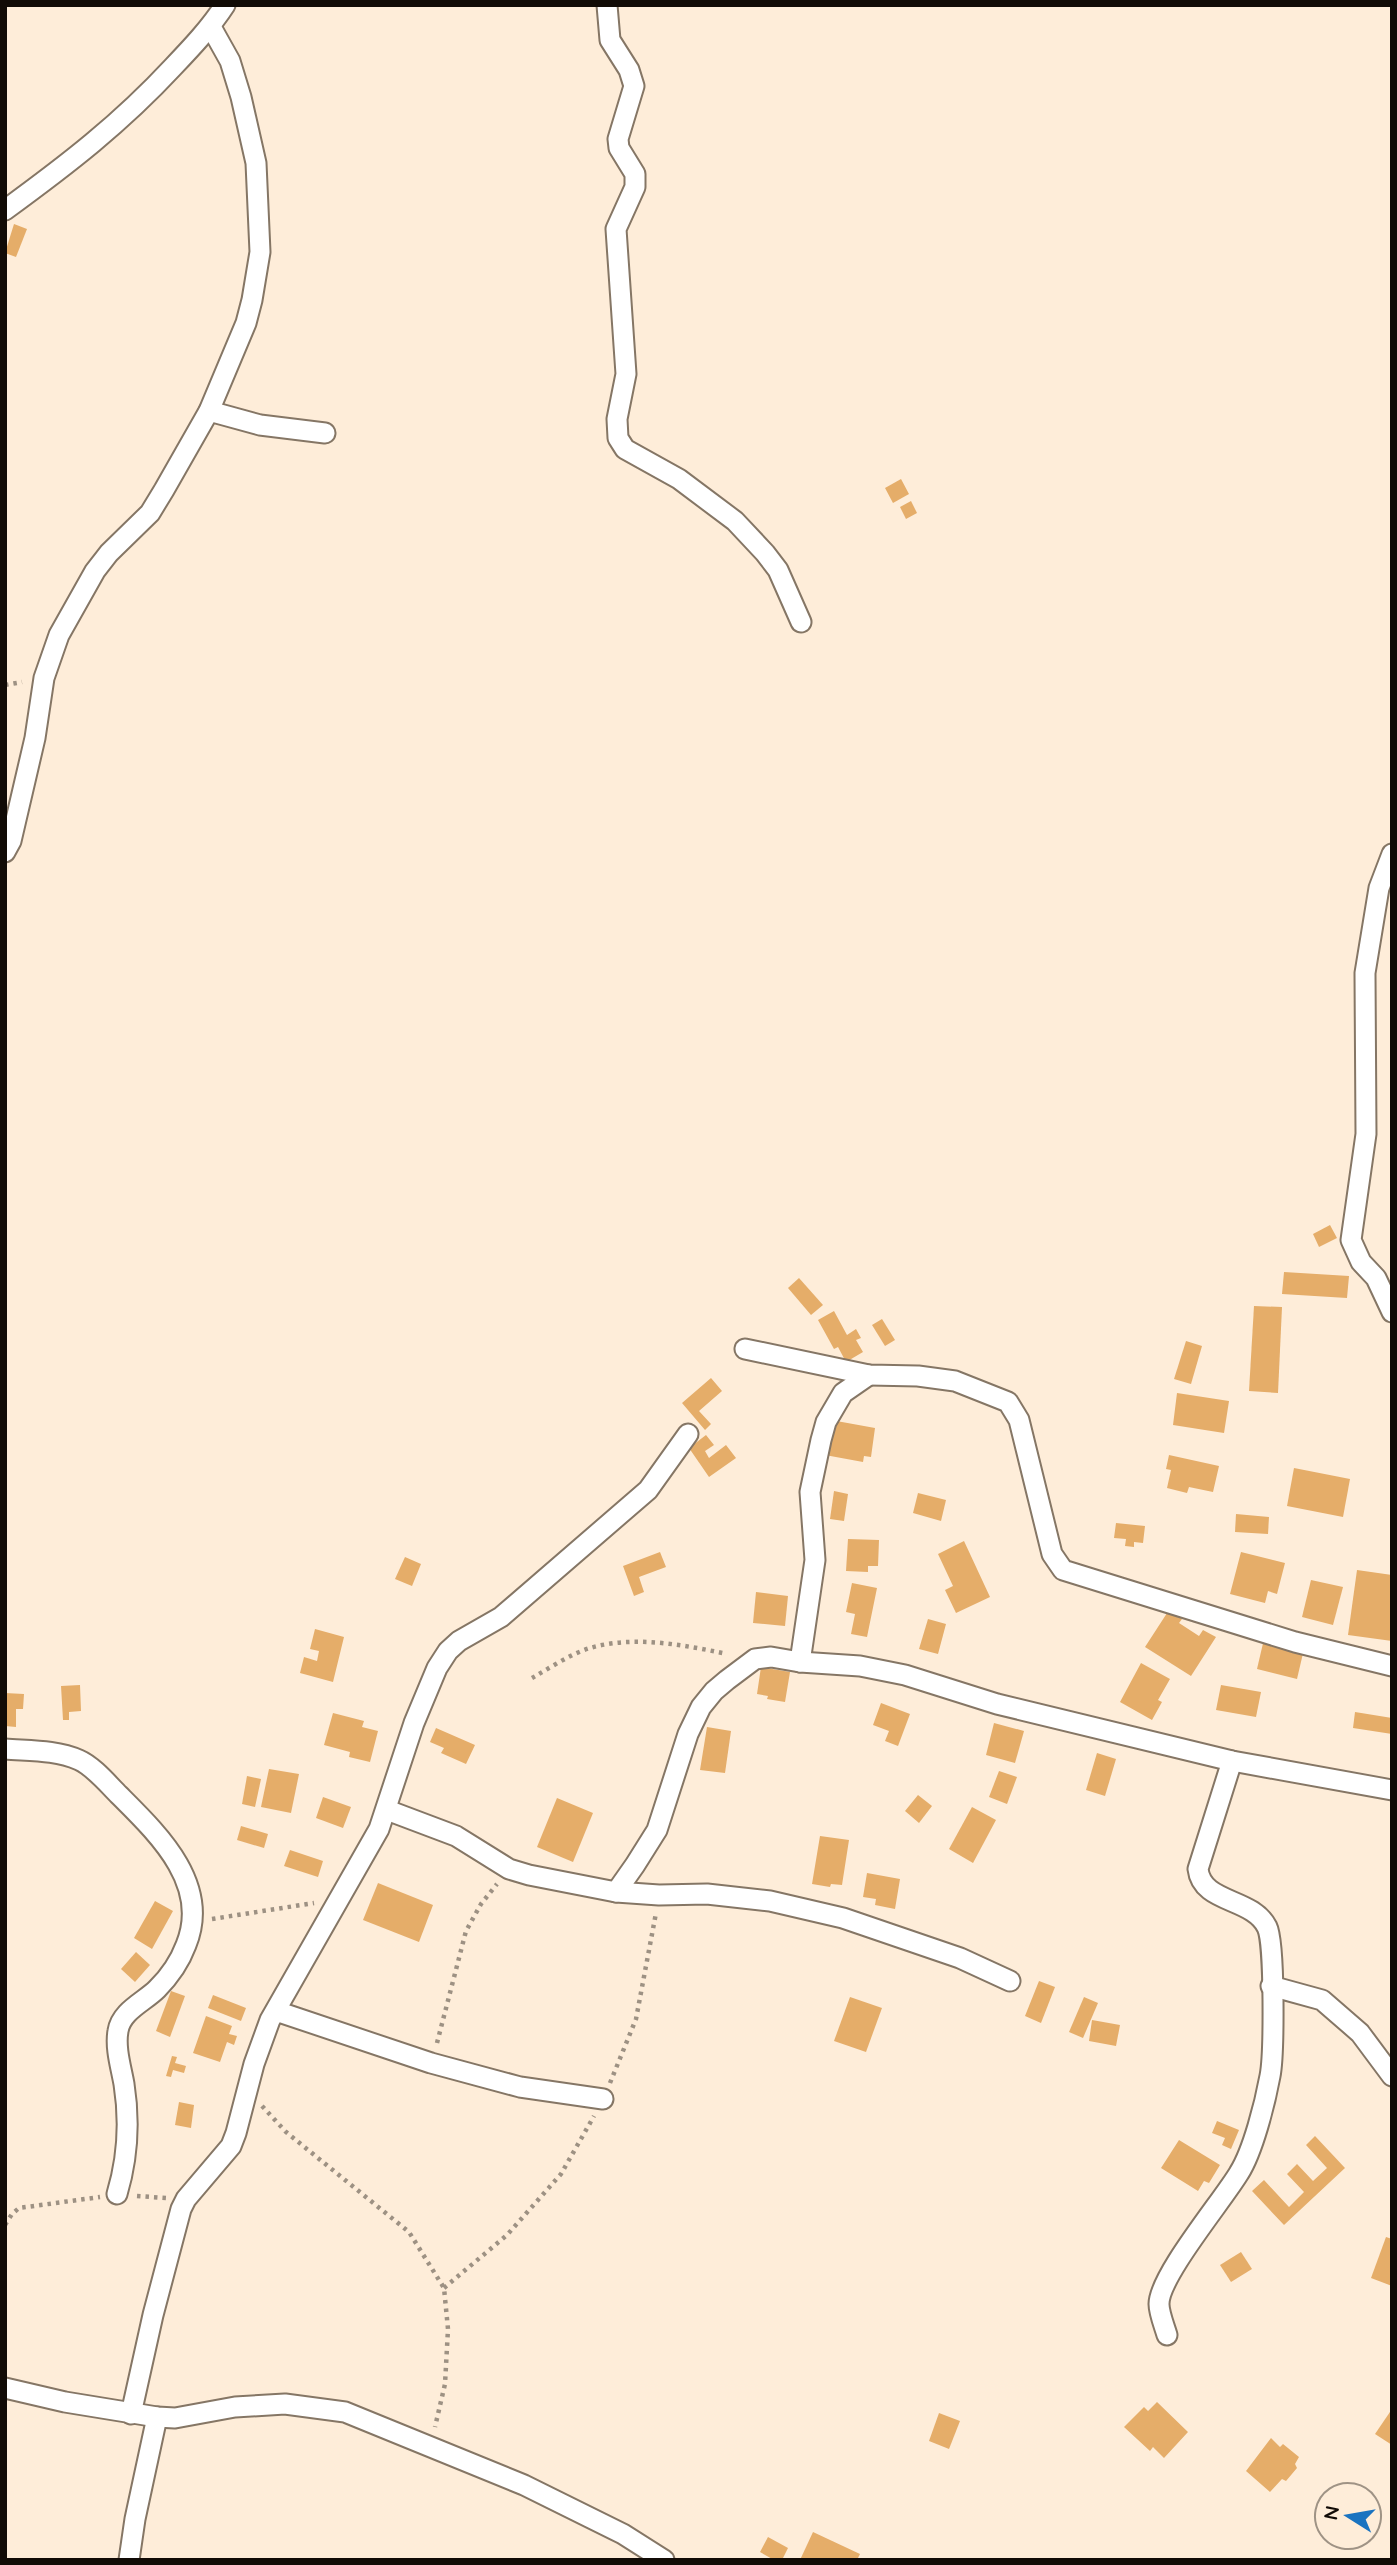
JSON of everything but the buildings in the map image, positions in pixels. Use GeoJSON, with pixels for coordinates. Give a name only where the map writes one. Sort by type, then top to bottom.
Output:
{"type":"FeatureCollection","features":[{"type":"Feature","properties":{"kind":"street"},"geometry":{"type":"LineString","coordinates":[[5,210],[79,157],[136,107],[211,27],[225,5]]}},
{"type":"Feature","properties":{"kind":"street"},"geometry":{"type":"LineString","coordinates":[[607,5],[610,40],[629,70],[634,86],[618,139],[619,148],[633,170],[635,187],[616,229],[626,374],[617,419],[618,438],[625,449],[679,479],[735,521],[778,570],[801,622]]}},
{"type":"Feature","properties":{"kind":"street"},"geometry":{"type":"LineString","coordinates":[[5,852],[35,738],[44,678],[59,635],[95,571],[109,553],[150,513],[209,411],[246,323],[260,252],[256,163],[230,61],[211,27]]}},
{"type":"Feature","properties":{"kind":"street"},"geometry":{"type":"LineString","coordinates":[[209,411],[260,425],[325,433]]}},
{"type":"Feature","properties":{"kind":"street"},"geometry":{"type":"LineString","coordinates":[[1392,854],[1379,888],[1365,973],[1363,1010],[1366,1134],[1351,1240],[1360,1262],[1376,1278],[1392,1312]]}},
{"type":"Feature","properties":{"kind":"street"},"geometry":{"type":"LineString","coordinates":[[745,1349],[869,1375],[935,1377],[955,1381],[1008,1402],[1019,1420],[1052,1554],[1063,1570],[1295,1642],[1392,1666]]}},
{"type":"Feature","properties":{"kind":"street"},"geometry":{"type":"LineString","coordinates":[[800,1661],[815,1560],[810,1492],[821,1440],[826,1422],[843,1394],[869,1375]]}},
{"type":"Feature","properties":{"kind":"street"},"geometry":{"type":"LineString","coordinates":[[131,2414],[156,2302],[186,2199],[231,2146],[264,2033],[379,1829],[387,1810],[398,1764],[437,1668],[458,1641],[511,1609],[648,1490],[688,1434]]}},
{"type":"Feature","properties":{"kind":"street"},"geometry":{"type":"LineString","coordinates":[[615,1892],[657,1830],[688,1734],[701,1707],[713,1691],[755,1660],[771,1657],[860,1666],[905,1675],[997,1704],[1232,1761],[1392,1790]]}},
{"type":"Feature","properties":{"kind":"street"},"geometry":{"type":"LineString","coordinates":[[5,1749],[52,1752],[81,1761],[109,1786],[173,1853],[188,1889],[194,1923],[176,1966],[157,1989],[127,2013],[118,2029],[118,2049],[128,2115],[125,2167],[117,2194]]}},
{"type":"Feature","properties":{"kind":"street"},"geometry":{"type":"LineString","coordinates":[[1167,2335],[1159,2305],[1161,2291],[1201,2226],[1241,2171],[1256,2129],[1270,2074],[1271,1986],[1268,1928],[1254,1910],[1207,1889],[1200,1880],[1198,1869],[1232,1761]]}},
{"type":"Feature","properties":{"kind":"street"},"geometry":{"type":"LineString","coordinates":[[387,1810],[456,1836],[509,1869],[554,1881],[615,1892],[708,1894],[770,1901],[844,1918],[960,1958],[1010,1981]]}},
{"type":"Feature","properties":{"kind":"street"},"geometry":{"type":"LineString","coordinates":[[1271,1986],[1322,2000],[1360,2033],[1392,2076]]}},
{"type":"Feature","properties":{"kind":"street"},"geometry":{"type":"LineString","coordinates":[[276,2011],[431,2063],[520,2087],[603,2099]]}},
{"type":"Feature","properties":{"kind":"street"},"geometry":{"type":"LineString","coordinates":[[5,2388],[157,2417],[175,2418],[235,2407],[285,2404],[345,2412],[524,2485],[623,2534],[664,2560]]}},
{"type":"Feature","properties":{"kind":"street"},"geometry":{"type":"LineString","coordinates":[[129,2560],[157,2417]]}},
{"type":"Feature","properties":{"kind":"path"},"geometry":{"type":"LineString","coordinates":[[532,1678],[589,1648],[619,1643],[677,1644],[755,1660]]}},
{"type":"Feature","properties":{"kind":"path"},"geometry":{"type":"LineString","coordinates":[[431,2063],[466,1931],[481,1904],[509,1869]]}},
{"type":"Feature","properties":{"kind":"path"},"geometry":{"type":"LineString","coordinates":[[194,1923],[305,1904],[339,1902]]}},
{"type":"Feature","properties":{"kind":"path"},"geometry":{"type":"LineString","coordinates":[[248,2089],[285,2133],[409,2232],[444,2288],[448,2329],[445,2384],[430,2445]]}},
{"type":"Feature","properties":{"kind":"path"},"geometry":{"type":"LineString","coordinates":[[5,2225],[19,2208],[117,2194],[186,2199]]}}]}
